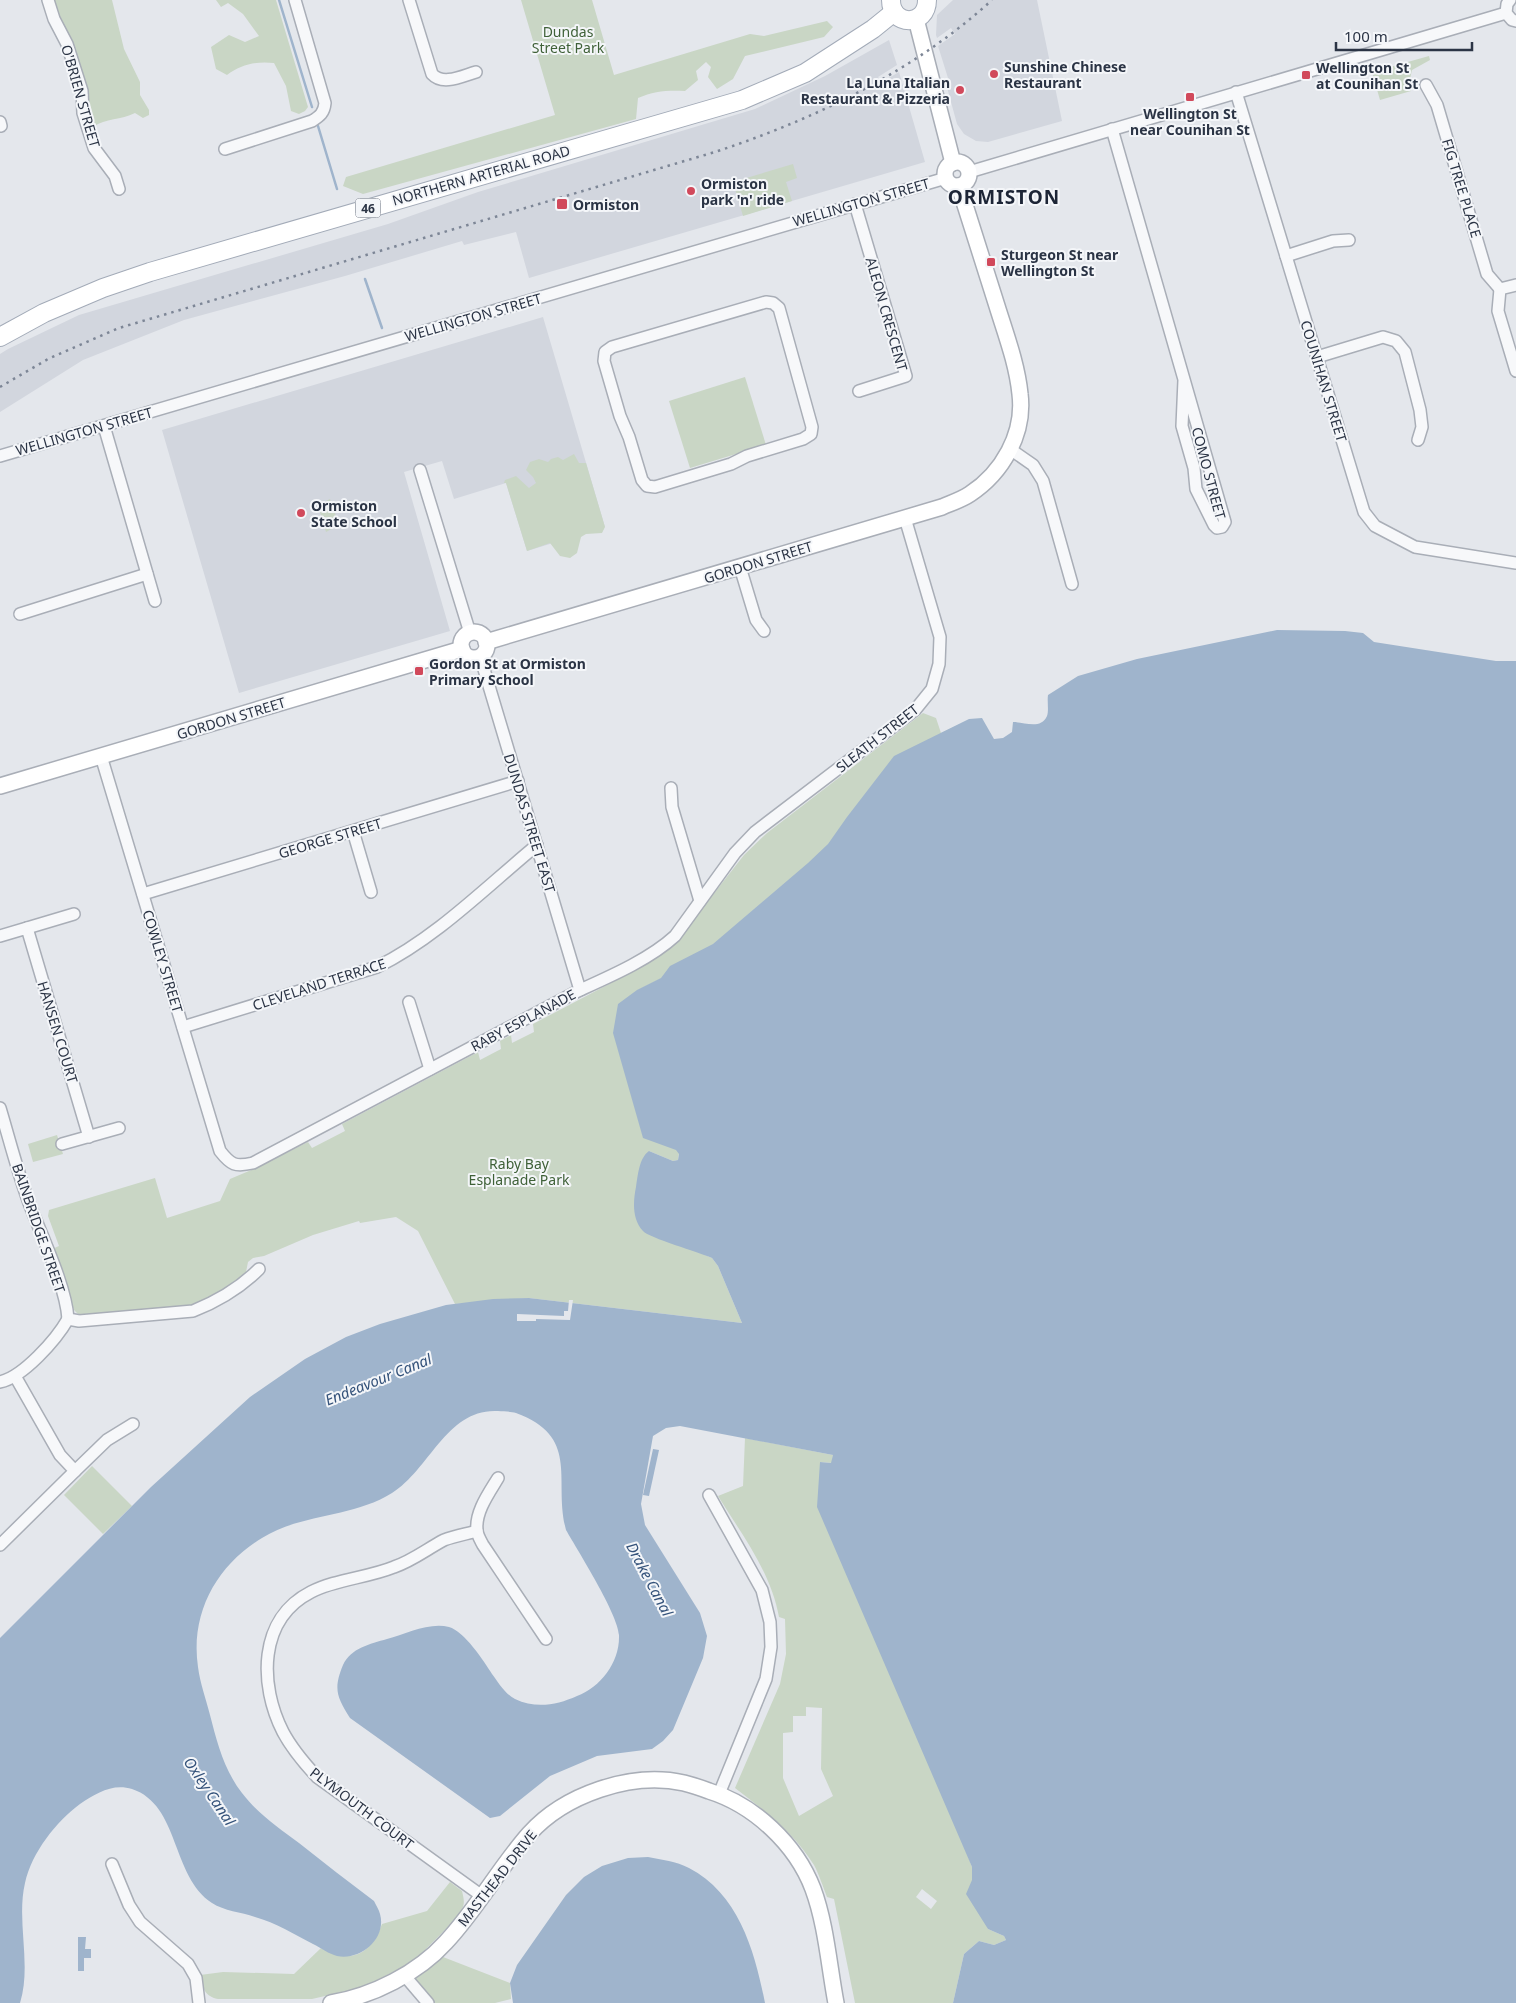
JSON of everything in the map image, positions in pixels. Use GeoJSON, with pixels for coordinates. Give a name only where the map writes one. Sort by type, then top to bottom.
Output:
{"type":"FeatureCollection","features":[{"type":"Feature","properties":{"kind":"main road"},"geometry":{"type":"LineString","coordinates":[[916,19],[923,13],[927,0]]}},
{"type":"Feature","properties":{"kind":"main road","name":"46"},"geometry":{"type":"LineString","coordinates":[[892,6],[904,20],[916,19]]}},
{"type":"Feature","properties":{"kind":"main road","name":"NORTHERN ARTERIAL ROAD"},"geometry":{"type":"LineString","coordinates":[[0,337],[44,313],[103,288],[150,272],[742,100],[805,73],[873,29],[892,6]]}},
{"type":"Feature","properties":{"kind":"street","name":"O'BRIEN STREET"},"geometry":{"type":"LineString","coordinates":[[48,0],[54,19],[67,44],[82,91],[83,113],[94,148],[115,176],[119,189]]}},
{"type":"Feature","properties":{"kind":"street"},"geometry":{"type":"LineString","coordinates":[[225,149],[312,121],[321,116],[324,110],[325,103],[295,0]]}},
{"type":"Feature","properties":{"kind":"street"},"geometry":{"type":"LineString","coordinates":[[410,0],[432,74],[436,79],[443,81],[476,72]]}},
{"type":"Feature","properties":{"kind":"street"},"geometry":{"type":"LineString","coordinates":[[1510,0],[1506,13],[1512,20],[1516,21]]}},
{"type":"Feature","properties":{"kind":"street"},"geometry":{"type":"LineString","coordinates":[[969,172],[1506,13]]}},
{"type":"Feature","properties":{"kind":"street"},"geometry":{"type":"LineString","coordinates":[[916,19],[953,163]]}},
{"type":"Feature","properties":{"kind":"street","name":"FIG TREE PLACE"},"geometry":{"type":"LineString","coordinates":[[1426,85],[1437,106],[1487,274],[1500,290]]}},
{"type":"Feature","properties":{"kind":"street","name":"COUNIHAN STREET"},"geometry":{"type":"LineString","coordinates":[[1236,92],[1364,512],[1375,526],[1415,547],[1516,563]]}},
{"type":"Feature","properties":{"kind":"street","name":"COMO STREET"},"geometry":{"type":"LineString","coordinates":[[1112,129],[1225,522],[1222,527],[1217,528],[1214,525],[1196,490],[1194,468],[1182,426],[1184,380]]}},
{"type":"Feature","properties":{"kind":"street"},"geometry":{"type":"LineString","coordinates":[[953,163],[963,163],[969,172],[967,181],[959,186],[951,184],[946,178],[946,169],[953,163]]}},
{"type":"Feature","properties":{"kind":"street","name":"WELLINGTON STREET"},"geometry":{"type":"LineString","coordinates":[[0,456],[946,178]]}},
{"type":"Feature","properties":{"kind":"street","name":"GORDON STREET"},"geometry":{"type":"LineString","coordinates":[[483,649],[740,567],[942,507],[969,495],[985,483],[997,470],[1010,449],[1018,426],[1020,412],[1018,377],[959,186]]}},
{"type":"Feature","properties":{"kind":"street","name":"ALEON CRESCENT"},"geometry":{"type":"LineString","coordinates":[[855,204],[906,376],[859,391]]}},
{"type":"Feature","properties":{"kind":"street"},"geometry":{"type":"LineString","coordinates":[[1286,256],[1333,241],[1349,240]]}},
{"type":"Feature","properties":{"kind":"street"},"geometry":{"type":"LineString","coordinates":[[1516,285],[1500,290],[1498,311],[1516,371]]}},
{"type":"Feature","properties":{"kind":"street"},"geometry":{"type":"LineString","coordinates":[[766,302],[773,303],[779,308],[797,368],[812,427],[811,434],[803,439],[747,456],[730,464],[655,487],[647,486],[642,480],[629,437],[620,416],[604,361],[605,352],[612,347],[688,324],[766,302]]}},
{"type":"Feature","properties":{"kind":"street"},"geometry":{"type":"LineString","coordinates":[[1317,358],[1383,337],[1396,341],[1404,352],[1420,410],[1422,427],[1418,440]]}},
{"type":"Feature","properties":{"kind":"street"},"geometry":{"type":"LineString","coordinates":[[104,426],[156,601]]}},
{"type":"Feature","properties":{"kind":"street"},"geometry":{"type":"LineString","coordinates":[[1010,449],[1033,465],[1043,481],[1072,584]]}},
{"type":"Feature","properties":{"kind":"street"},"geometry":{"type":"LineString","coordinates":[[420,470],[470,633]]}},
{"type":"Feature","properties":{"kind":"street","name":"SLEATH STREET"},"geometry":{"type":"LineString","coordinates":[[773,817],[915,710],[932,689],[939,664],[940,637],[906,518]]}},
{"type":"Feature","properties":{"kind":"street"},"geometry":{"type":"LineString","coordinates":[[740,567],[756,620],[764,631]]}},
{"type":"Feature","properties":{"kind":"street"},"geometry":{"type":"LineString","coordinates":[[20,614],[148,574]]}},
{"type":"Feature","properties":{"kind":"street"},"geometry":{"type":"LineString","coordinates":[[470,633],[478,634],[483,649],[469,657],[462,650],[463,638],[470,633]]}},
{"type":"Feature","properties":{"kind":"street","name":"DUNDAS STREET EAST"},"geometry":{"type":"LineString","coordinates":[[483,649],[518,781],[580,990]]}},
{"type":"Feature","properties":{"kind":"street","name":"GORDON STREET"},"geometry":{"type":"LineString","coordinates":[[0,786],[462,650]]}},
{"type":"Feature","properties":{"kind":"street","name":"COWLEY STREET"},"geometry":{"type":"LineString","coordinates":[[101,756],[220,1151],[229,1163]]}},
{"type":"Feature","properties":{"kind":"street","name":"GEORGE STREET"},"geometry":{"type":"LineString","coordinates":[[143,894],[518,781]]}},
{"type":"Feature","properties":{"kind":"street"},"geometry":{"type":"LineString","coordinates":[[671,788],[672,807],[700,901]]}},
{"type":"Feature","properties":{"kind":"street","name":"RABY ESPLANADE"},"geometry":{"type":"LineString","coordinates":[[229,1163],[240,1166],[252,1163],[580,990],[608,978],[665,945],[675,936],[734,853],[754,832],[773,817]]}},
{"type":"Feature","properties":{"kind":"street"},"geometry":{"type":"LineString","coordinates":[[353,831],[371,892]]}},
{"type":"Feature","properties":{"kind":"street","name":"CLEVELAND TERRACE"},"geometry":{"type":"LineString","coordinates":[[183,1027],[377,967],[402,955],[424,940],[537,845]]}},
{"type":"Feature","properties":{"kind":"street"},"geometry":{"type":"LineString","coordinates":[[0,936],[74,914]]}},
{"type":"Feature","properties":{"kind":"street","name":"HANSEN COURT"},"geometry":{"type":"LineString","coordinates":[[27,928],[89,1136]]}},
{"type":"Feature","properties":{"kind":"street"},"geometry":{"type":"LineString","coordinates":[[409,1002],[430,1069]]}},
{"type":"Feature","properties":{"kind":"street","name":"BAINBRIDGE STREET"},"geometry":{"type":"LineString","coordinates":[[0,1108],[2,1123],[27,1198],[59,1281],[67,1308],[68,1319]]}},
{"type":"Feature","properties":{"kind":"street"},"geometry":{"type":"LineString","coordinates":[[62,1144],[119,1128]]}},
{"type":"Feature","properties":{"kind":"street"},"geometry":{"type":"LineString","coordinates":[[0,1382],[23,1371],[62,1330],[68,1319],[79,1320],[193,1311],[208,1306],[243,1284],[259,1269]]}},
{"type":"Feature","properties":{"kind":"street"},"geometry":{"type":"LineString","coordinates":[[15,1376],[60,1455],[74,1472]]}},
{"type":"Feature","properties":{"kind":"street"},"geometry":{"type":"LineString","coordinates":[[0,1545],[107,1440],[133,1424]]}},
{"type":"Feature","properties":{"kind":"street"},"geometry":{"type":"LineString","coordinates":[[498,1478],[485,1499],[479,1514],[477,1531],[484,1545],[546,1639]]}},
{"type":"Feature","properties":{"kind":"street"},"geometry":{"type":"LineString","coordinates":[[709,1495],[762,1590],[770,1622],[771,1647],[766,1679],[719,1794]]}},
{"type":"Feature","properties":{"kind":"street","name":"PLYMOUTH COURT"},"geometry":{"type":"LineString","coordinates":[[477,1531],[444,1540],[401,1565],[377,1574],[328,1586],[311,1592],[295,1602],[280,1618],[268,1645],[267,1674],[274,1709],[283,1731],[298,1757],[317,1777],[482,1896]]}},
{"type":"Feature","properties":{"kind":"street","name":"MASTHEAD DRIVE"},"geometry":{"type":"LineString","coordinates":[[331,2003],[361,1995],[404,1975],[446,1942],[528,1835],[545,1819],[571,1802],[593,1792],[620,1784],[652,1780],[682,1783],[719,1794],[747,1808],[766,1822],[801,1865],[813,1888],[836,2003]]}},
{"type":"Feature","properties":{"kind":"street"},"geometry":{"type":"LineString","coordinates":[[112,1864],[129,1905],[140,1922],[188,1964],[196,1978],[200,2003]]}},
{"type":"Feature","properties":{"kind":"street"},"geometry":{"type":"LineString","coordinates":[[404,1975],[428,2003]]}},
{"type":"Feature","properties":{"kind":"shaded area"},"geometry":{"type":"Polygon","coordinates":[[[953,0],[1037,0],[1062,121],[988,142],[976,141],[964,134],[957,124],[945,80],[948,78],[938,46],[955,34],[951,28],[937,38],[936,35],[937,15],[953,0]]]}},
{"type":"Feature","properties":{"kind":"shaded area"},"geometry":{"type":"Polygon","coordinates":[[[889,40],[897,65],[878,77],[882,82],[899,72],[925,162],[529,278],[516,232],[464,245],[462,241],[345,276],[184,320],[83,360],[0,412],[0,354],[79,315],[388,224],[478,192],[755,109],[825,76],[889,40]]]}},
{"type":"Feature","properties":{"kind":"shaded area","name":"Ormiston State School"},"geometry":{"type":"Polygon","coordinates":[[[543,317],[605,527],[527,551],[506,483],[454,499],[442,461],[404,472],[450,631],[239,693],[162,430],[543,317]]]}},
{"type":"Feature","properties":{"kind":"green space"},"geometry":{"type":"Polygon","coordinates":[[[53,0],[112,0],[124,49],[140,82],[140,95],[149,110],[149,115],[143,118],[135,113],[103,122],[93,127],[53,0]]]}},
{"type":"Feature","properties":{"kind":"green space"},"geometry":{"type":"Polygon","coordinates":[[[216,0],[276,0],[308,107],[305,111],[299,114],[291,111],[286,86],[274,63],[261,62],[249,64],[227,75],[216,69],[211,47],[229,35],[245,42],[259,36],[243,14],[228,3],[221,7],[216,0]]]}},
{"type":"Feature","properties":{"kind":"green space","name":"Dundas Street Park"},"geometry":{"type":"Polygon","coordinates":[[[521,0],[592,0],[614,75],[750,34],[764,36],[827,21],[833,27],[824,37],[745,56],[733,79],[717,89],[708,77],[711,67],[706,62],[696,71],[698,80],[685,91],[661,92],[638,98],[636,119],[363,194],[343,186],[346,177],[555,115],[521,0]]]}},
{"type":"Feature","properties":{"kind":"green space"},"geometry":{"type":"Polygon","coordinates":[[[1429,56],[1430,60],[1412,70],[1409,83],[1411,91],[1380,100],[1372,72],[1429,56]]]}},
{"type":"Feature","properties":{"kind":"green space"},"geometry":{"type":"Polygon","coordinates":[[[793,164],[797,178],[786,182],[792,201],[743,216],[733,182],[793,164]]]}},
{"type":"Feature","properties":{"kind":"green space"},"geometry":{"type":"Polygon","coordinates":[[[745,377],[766,445],[690,468],[669,401],[745,377]]]}},
{"type":"Feature","properties":{"kind":"green space"},"geometry":{"type":"Polygon","coordinates":[[[574,454],[579,463],[586,463],[605,527],[602,533],[586,534],[581,537],[577,553],[570,558],[560,556],[550,543],[527,551],[506,483],[504,483],[505,480],[516,476],[529,488],[536,483],[526,470],[530,462],[539,459],[548,462],[558,457],[563,460],[574,454]]]}},
{"type":"Feature","properties":{"kind":"green space"},"geometry":{"type":"Polygon","coordinates":[[[330,499],[339,525],[326,532],[318,505],[330,499]]]}},
{"type":"Feature","properties":{"kind":"green space","name":"Raby Bay Esplanade Park"},"geometry":{"type":"Polygon","coordinates":[[[923,713],[936,718],[941,733],[960,724],[679,1153],[678,1160],[673,1161],[649,1151],[705,1255],[712,1258],[718,1266],[742,1323],[529,1298],[455,1304],[418,1231],[396,1217],[360,1223],[359,1221],[313,1235],[264,1256],[253,1258],[248,1262],[246,1272],[239,1281],[195,1306],[84,1316],[79,1315],[74,1310],[52,1249],[59,1246],[48,1216],[49,1210],[155,1178],[167,1218],[220,1201],[230,1179],[308,1142],[312,1148],[345,1131],[342,1124],[478,1052],[480,1060],[501,1049],[500,1041],[511,1035],[512,1043],[534,1032],[533,1024],[609,984],[668,949],[679,938],[744,855],[767,833],[923,713]]]}},
{"type":"Feature","properties":{"kind":"green space"},"geometry":{"type":"Polygon","coordinates":[[[57,1135],[63,1154],[33,1162],[28,1144],[57,1135]]]}},
{"type":"Feature","properties":{"kind":"green space"},"geometry":{"type":"Polygon","coordinates":[[[745,1438],[833,1455],[832,1463],[820,1462],[972,1867],[972,1880],[988,1929],[1004,1936],[1006,1940],[994,1945],[979,1941],[964,1954],[953,2003],[855,2003],[834,1899],[827,1897],[814,1865],[788,1832],[735,1788],[780,1684],[786,1654],[785,1619],[779,1617],[775,1600],[763,1569],[718,1496],[743,1486],[745,1438]],[[806,1707],[806,1716],[793,1716],[793,1732],[783,1733],[783,1778],[799,1816],[833,1796],[821,1769],[822,1708],[806,1707]],[[922,1889],[916,1897],[931,1909],[937,1901],[922,1889]]]}},
{"type":"Feature","properties":{"kind":"green space"},"geometry":{"type":"Polygon","coordinates":[[[92,1466],[132,1506],[103,1534],[64,1495],[92,1466]]]}},
{"type":"Feature","properties":{"kind":"green space"},"geometry":{"type":"Polygon","coordinates":[[[450,1882],[462,1891],[463,1907],[451,1923],[425,1950],[510,1983],[511,1999],[495,2003],[433,2003],[401,1968],[364,1987],[312,1999],[218,1999],[207,1994],[203,1988],[200,1975],[223,1972],[294,1974],[321,1948],[342,1956],[358,1954],[372,1944],[382,1924],[427,1911],[450,1882]]]}},
{"type":"Feature","properties":{"kind":"water"},"geometry":{"type":"Polygon","coordinates":[[[1277,630],[1363,633],[1374,642],[1496,661],[1516,661],[1516,2003],[953,2003],[964,1954],[979,1941],[994,1945],[1006,1940],[1004,1936],[988,1929],[966,1894],[972,1880],[972,1867],[817,1507],[820,1462],[831,1463],[833,1455],[680,1426],[666,1428],[653,1436],[641,1504],[645,1525],[700,1613],[707,1636],[703,1658],[673,1730],[652,1749],[597,1756],[550,1776],[500,1816],[490,1818],[350,1718],[339,1698],[337,1687],[343,1665],[351,1654],[374,1643],[434,1626],[449,1627],[461,1634],[479,1654],[492,1674],[511,1697],[531,1704],[554,1704],[586,1692],[601,1680],[612,1664],[618,1645],[617,1625],[605,1598],[566,1530],[563,1512],[562,1477],[557,1447],[549,1434],[536,1423],[514,1412],[498,1411],[480,1413],[465,1419],[452,1429],[417,1470],[392,1493],[360,1507],[310,1519],[277,1530],[246,1549],[220,1576],[210,1592],[198,1628],[197,1647],[200,1679],[218,1745],[230,1775],[242,1793],[261,1814],[374,1901],[380,1912],[381,1923],[376,1940],[363,1952],[346,1957],[337,1956],[270,1922],[222,1908],[212,1903],[199,1891],[189,1876],[168,1825],[148,1797],[125,1787],[111,1788],[92,1796],[71,1811],[46,1839],[33,1860],[28,1871],[23,1898],[25,1973],[20,2003],[0,2003],[0,1638],[151,1487],[250,1397],[305,1359],[346,1337],[380,1324],[446,1305],[493,1299],[529,1298],[742,1323],[718,1266],[712,1258],[647,1234],[639,1226],[635,1216],[634,1199],[638,1172],[643,1158],[649,1151],[673,1161],[678,1160],[679,1154],[676,1150],[643,1138],[613,1033],[618,1004],[637,990],[661,978],[670,966],[713,944],[808,863],[828,844],[894,756],[969,719],[982,718],[994,739],[1003,738],[1012,732],[1013,722],[1041,723],[1048,714],[1048,695],[1078,676],[1137,659],[1277,630]]]}},
{"type":"Feature","properties":{"kind":"water"},"geometry":{"type":"Polygon","coordinates":[[[653,1449],[659,1450],[649,1496],[643,1495],[653,1449]]]}},
{"type":"Feature","properties":{"kind":"water"},"geometry":{"type":"Polygon","coordinates":[[[648,1857],[674,1862],[689,1868],[706,1879],[721,1893],[742,1926],[750,1945],[765,2003],[513,2003],[510,1983],[517,1965],[566,1895],[584,1877],[602,1866],[628,1858],[648,1857]]]}},
{"type":"Feature","properties":{"kind":"water"},"geometry":{"type":"Polygon","coordinates":[[[78,1937],[86,1937],[85,1949],[91,1949],[91,1958],[84,1958],[84,1971],[78,1971],[78,1937]]]}},
{"type":"Feature","properties":{"kind":"pier"},"geometry":{"type":"Polygon","coordinates":[[[569,1300],[573,1300],[570,1320],[536,1319],[536,1321],[517,1321],[517,1314],[564,1316],[564,1311],[568,1311],[569,1300]]]}},
{"type":"Feature","properties":{"kind":"waterway"},"geometry":{"type":"LineString","coordinates":[[279,0],[312,107]]}},
{"type":"Feature","properties":{"kind":"waterway"},"geometry":{"type":"LineString","coordinates":[[318,126],[337,189]]}},
{"type":"Feature","properties":{"kind":"waterway"},"geometry":{"type":"LineString","coordinates":[[365,279],[382,328]]}},
{"type":"Feature","properties":{"kind":"railway"},"geometry":{"type":"LineString","coordinates":[[0,387],[48,359],[119,328],[715,152],[752,139],[826,108],[896,71],[962,26],[992,0]]}},
{"type":"Feature","properties":{"kind":"place","name":"Sunshine Chinese Restaurant"},"geometry":{"type":"Point","coordinates":[994,74]}},
{"type":"Feature","properties":{"kind":"place","name":"Wellington St at Counihan St"},"geometry":{"type":"Point","coordinates":[1306,75]}},
{"type":"Feature","properties":{"kind":"place","name":"La Luna Italian Restaurant & Pizzeria"},"geometry":{"type":"Point","coordinates":[960,90]}},
{"type":"Feature","properties":{"kind":"place","name":"Wellington St near Counihan St"},"geometry":{"type":"Point","coordinates":[1190,97]}},
{"type":"Feature","properties":{"kind":"place","name":"Ormiston park 'n' ride"},"geometry":{"type":"Point","coordinates":[691,191]}},
{"type":"Feature","properties":{"kind":"place","name":"Ormiston"},"geometry":{"type":"Point","coordinates":[562,204]}},
{"type":"Feature","properties":{"kind":"place","name":"Sturgeon St near Wellington St"},"geometry":{"type":"Point","coordinates":[991,262]}},
{"type":"Feature","properties":{"kind":"place","name":"Ormiston State School"},"geometry":{"type":"Point","coordinates":[301,513]}},
{"type":"Feature","properties":{"kind":"place","name":"Gordon St at Ormiston Primary School"},"geometry":{"type":"Point","coordinates":[419,671]}},
{"type":"Feature","properties":{"kind":"district","name":"ORMISTON"},"geometry":{"type":"Point","coordinates":[1004,197]}},
{"type":"Feature","properties":{"kind":"water label","name":"Endeavour Canal"},"geometry":{"type":"Point","coordinates":[378,1379]}},
{"type":"Feature","properties":{"kind":"water label","name":"Drake Canal"},"geometry":{"type":"Point","coordinates":[650,1579]}},
{"type":"Feature","properties":{"kind":"water label","name":"Oxley Canal"},"geometry":{"type":"Point","coordinates":[210,1791]}}]}
